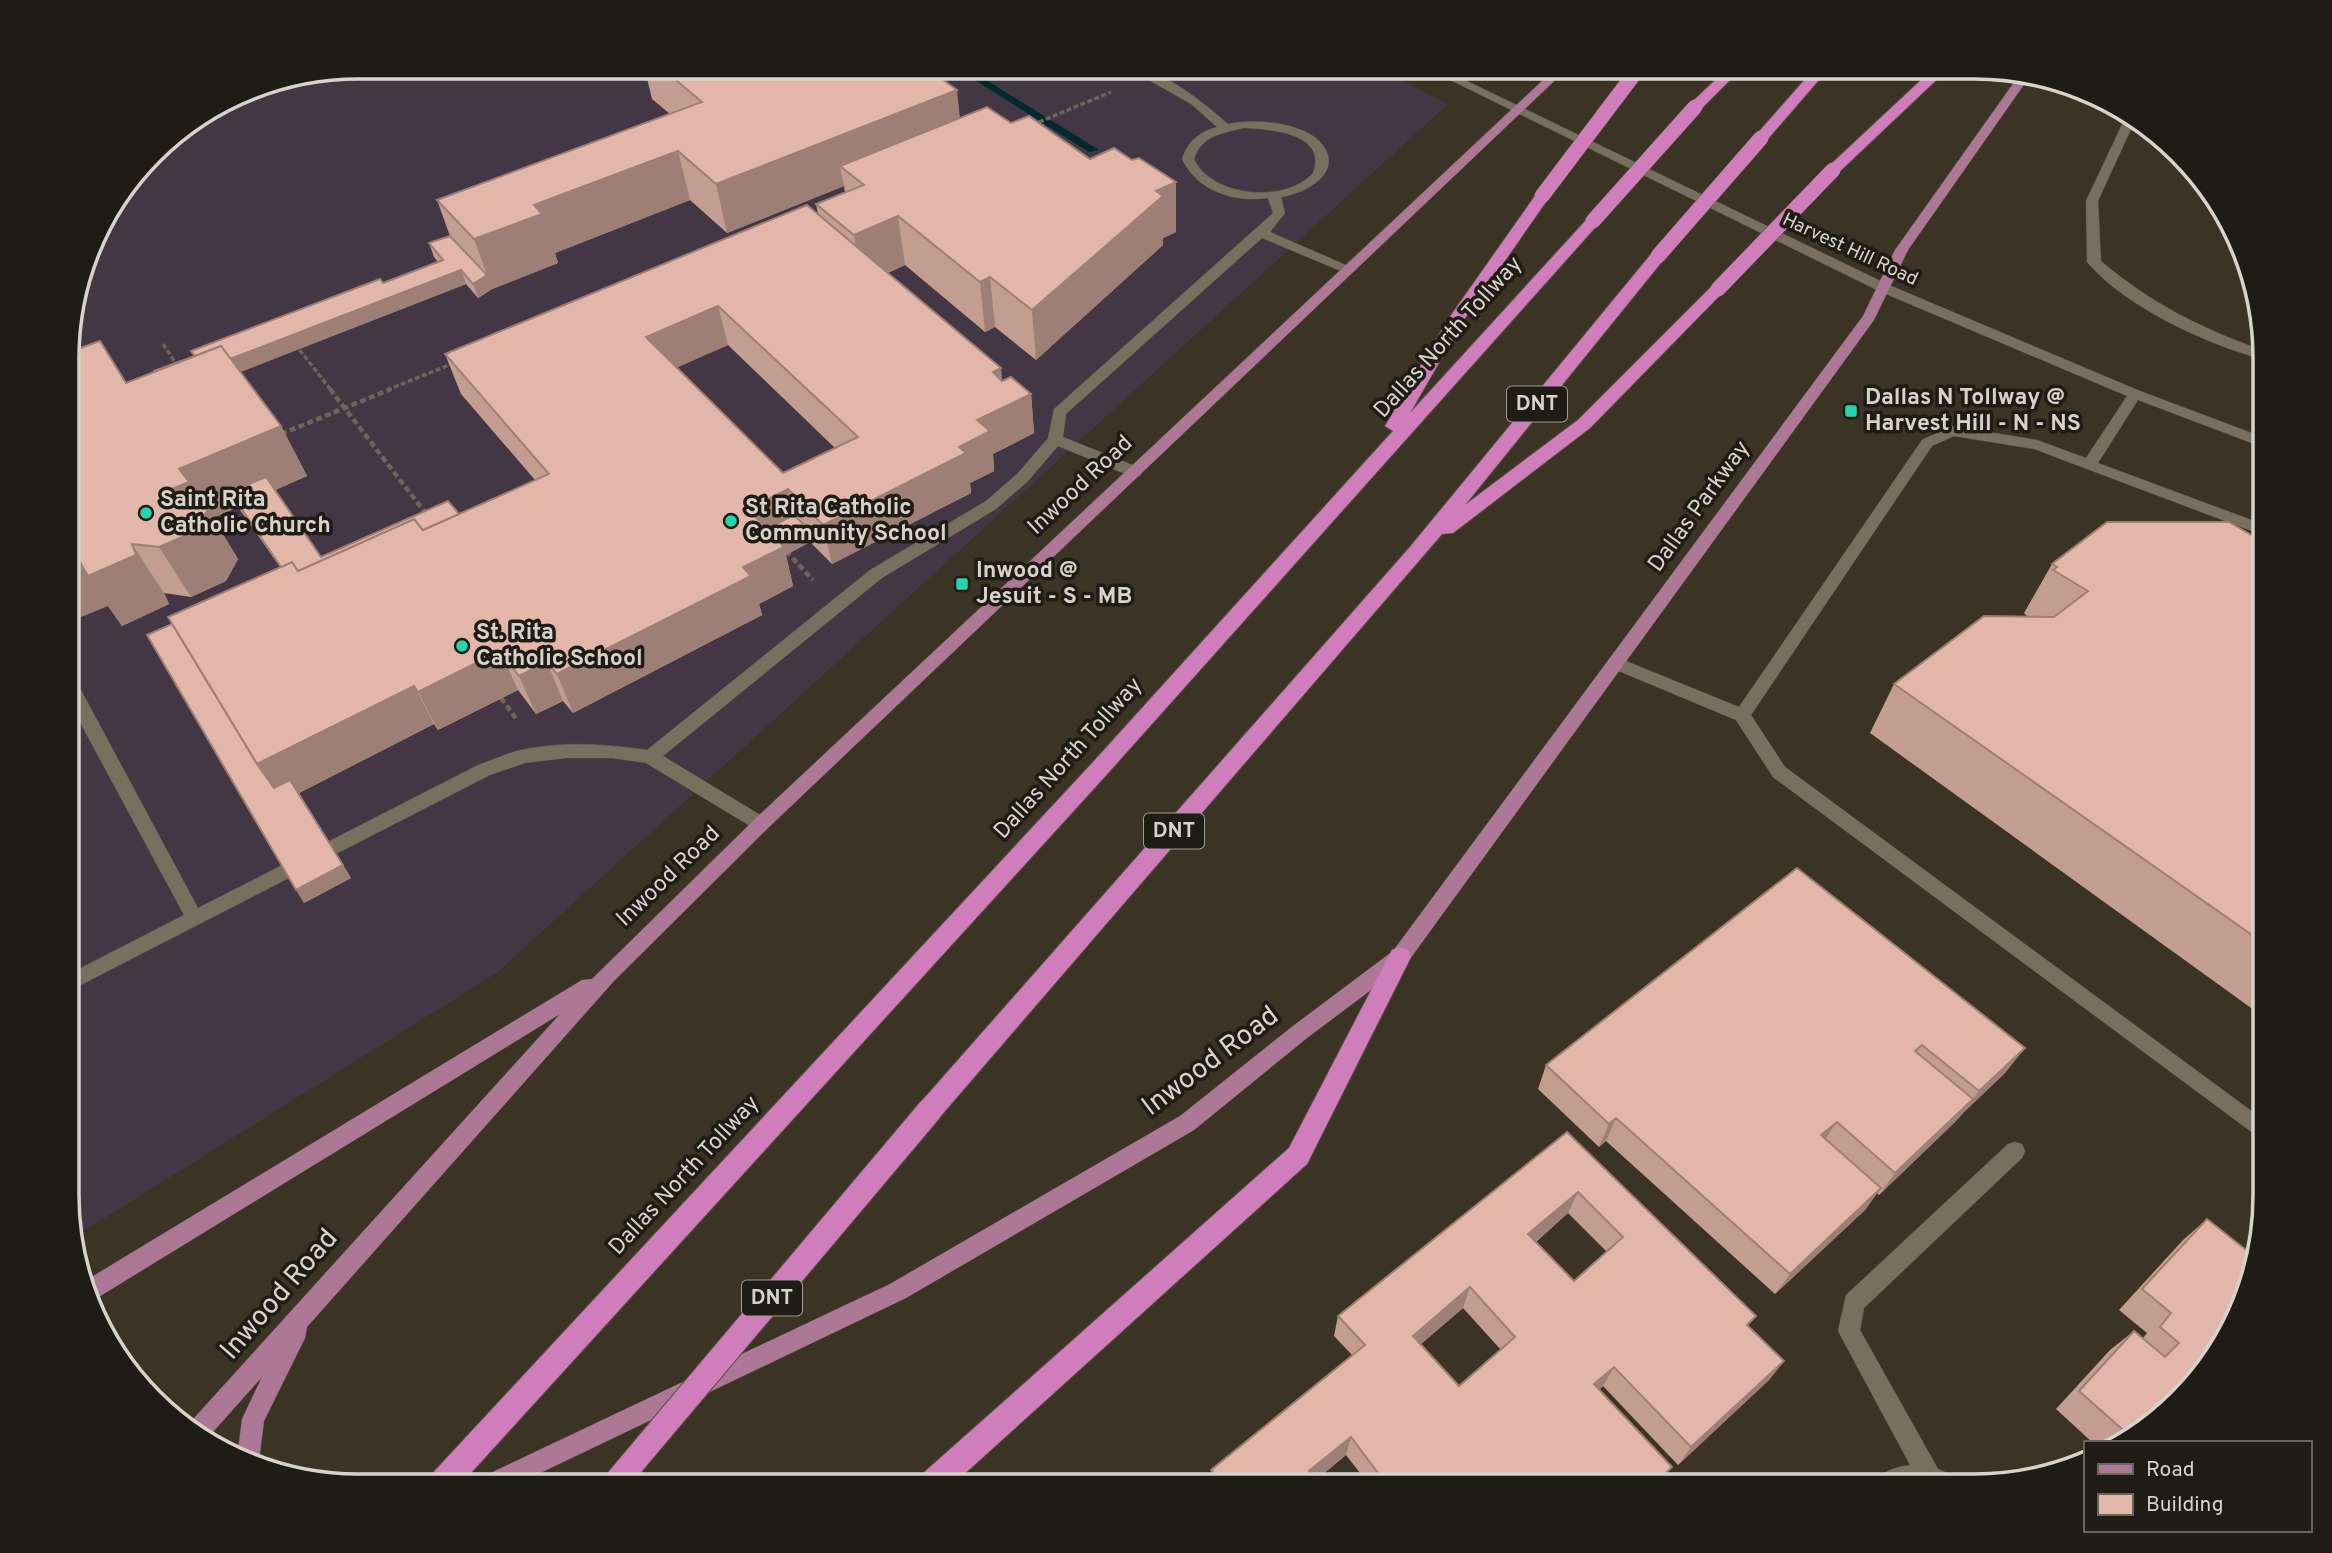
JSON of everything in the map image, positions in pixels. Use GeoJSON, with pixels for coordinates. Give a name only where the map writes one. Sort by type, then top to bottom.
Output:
{"type":"FeatureCollection","features":[{"type":"Feature","properties":{"kind":"highway"},"geometry":{"type":"LineString","coordinates":[[1373,463],[1455,321],[1542,196],[1633,79]]}},
{"type":"Feature","properties":{"kind":"highway","name":"Dallas North Tollway"},"geometry":{"type":"LineString","coordinates":[[451,1474],[1102,765],[1723,79]]}},
{"type":"Feature","properties":{"kind":"highway","name":"DNT"},"geometry":{"type":"LineString","coordinates":[[623,1474],[930,1110],[1417,552],[1658,256],[1812,79]]}},
{"type":"Feature","properties":{"kind":"highway"},"geometry":{"type":"LineString","coordinates":[[1417,552],[1584,424],[1833,170],[1929,79]]}},
{"type":"Feature","properties":{"kind":"highway"},"geometry":{"type":"LineString","coordinates":[[943,1474],[1298,1156],[1400,957]]}},
{"type":"Feature","properties":{"kind":"main road","name":"Inwood Road"},"geometry":{"type":"LineString","coordinates":[[202,1427],[607,975],[761,824],[1549,79]]}},
{"type":"Feature","properties":{"kind":"main road","name":"Dallas Parkway"},"geometry":{"type":"LineString","coordinates":[[1400,957],[1869,317],[1902,250],[2020,82]]}},
{"type":"Feature","properties":{"kind":"main road","name":"Inwood Road"},"geometry":{"type":"LineString","coordinates":[[513,1474],[898,1291],[1188,1123],[1300,1032],[1400,957]]}},
{"type":"Feature","properties":{"kind":"main road","name":"Inwood Road"},"geometry":{"type":"LineString","coordinates":[[95,1287],[607,975]]}},
{"type":"Feature","properties":{"kind":"main road"},"geometry":{"type":"LineString","coordinates":[[249,1452],[253,1419],[272,1377],[312,1303]]}},
{"type":"Feature","properties":{"kind":"street"},"geometry":{"type":"LineString","coordinates":[[1155,79],[1195,101],[1224,127]]}},
{"type":"Feature","properties":{"kind":"street","name":"Harvest Hill Road"},"geometry":{"type":"LineString","coordinates":[[1456,79],[1884,288],[2135,394],[2253,438]]}},
{"type":"Feature","properties":{"kind":"street"},"geometry":{"type":"LineString","coordinates":[[1244,124],[1284,127],[1301,134],[1315,144],[1322,157],[1321,169],[1312,181],[1296,190],[1275,196],[1250,197],[1227,193],[1208,185],[1195,176],[1188,164],[1188,153],[1201,138],[1224,127],[1244,124]]}},
{"type":"Feature","properties":{"kind":"street"},"geometry":{"type":"LineString","coordinates":[[2127,125],[2092,201],[2094,262],[2124,290],[2173,319],[2213,338],[2253,352]]}},
{"type":"Feature","properties":{"kind":"street"},"geometry":{"type":"LineString","coordinates":[[650,757],[876,575],[991,505],[1023,477],[1055,439],[1059,412],[1261,233],[1279,213],[1275,196]]}},
{"type":"Feature","properties":{"kind":"street"},"geometry":{"type":"LineString","coordinates":[[1261,233],[1348,269]]}},
{"type":"Feature","properties":{"kind":"street"},"geometry":{"type":"LineString","coordinates":[[2090,464],[2135,394]]}},
{"type":"Feature","properties":{"kind":"street"},"geometry":{"type":"LineString","coordinates":[[1742,715],[1927,443],[1952,431],[2037,445],[2253,526]]}},
{"type":"Feature","properties":{"kind":"street"},"geometry":{"type":"LineString","coordinates":[[1055,439],[1135,472]]}},
{"type":"Feature","properties":{"kind":"street"},"geometry":{"type":"LineString","coordinates":[[1615,663],[1742,715],[1779,772],[2253,1124]]}},
{"type":"Feature","properties":{"kind":"street"},"geometry":{"type":"LineString","coordinates":[[79,702],[195,919]]}},
{"type":"Feature","properties":{"kind":"street"},"geometry":{"type":"LineString","coordinates":[[79,978],[484,770],[524,756],[566,751],[612,751],[650,757],[761,824]]}},
{"type":"Feature","properties":{"kind":"street"},"geometry":{"type":"LineString","coordinates":[[1927,1474],[1849,1331],[1854,1303],[2015,1151]]}},
{"type":"Feature","properties":{"kind":"path"},"geometry":{"type":"LineString","coordinates":[[1031,125],[1102,95]]}},
{"type":"Feature","properties":{"kind":"path"},"geometry":{"type":"LineString","coordinates":[[293,342],[428,517]]}},
{"type":"Feature","properties":{"kind":"path"},"geometry":{"type":"LineString","coordinates":[[163,344],[182,373]]}},
{"type":"Feature","properties":{"kind":"path"},"geometry":{"type":"LineString","coordinates":[[277,436],[460,361]]}},
{"type":"Feature","properties":{"kind":"path"},"geometry":{"type":"LineString","coordinates":[[784,549],[819,587]]}},
{"type":"Feature","properties":{"kind":"path"},"geometry":{"type":"LineString","coordinates":[[501,698],[520,724]]}},
{"type":"Feature","properties":{"kind":"shaded area","name":"St. Rita Catholic School"},"geometry":{"type":"Polygon","coordinates":[[[340,79],[1398,79],[1448,104],[498,972],[81,1233],[79,340],[88,286],[100,251],[116,218],[136,188],[160,160],[188,136],[218,116],[251,100],[286,88],[340,79]]]}},
{"type":"Feature","properties":{"kind":"building"},"geometry":{"type":"Polygon","coordinates":[[[675,79],[942,79],[957,90],[716,184],[678,151],[534,205],[542,214],[474,239],[437,200],[702,102],[675,79]]]}},
{"type":"Feature","properties":{"kind":"building"},"geometry":{"type":"Polygon","coordinates":[[[987,107],[1011,123],[1029,116],[1090,159],[1114,148],[1132,160],[1139,158],[1176,182],[1156,191],[1163,196],[1032,310],[990,277],[980,282],[898,216],[854,235],[816,204],[864,185],[840,166],[987,107]]]}},
{"type":"Feature","properties":{"kind":"building","name":"St Rita Catholic Community School"},"geometry":{"type":"Polygon","coordinates":[[[807,205],[1001,368],[993,372],[1002,381],[1011,377],[1031,394],[977,420],[990,431],[959,447],[966,453],[823,525],[788,489],[748,509],[784,547],[743,567],[751,576],[557,674],[547,662],[519,676],[500,651],[418,692],[414,686],[257,764],[168,617],[292,562],[298,571],[414,519],[423,530],[549,474],[445,354],[807,205]],[[718,306],[646,337],[783,473],[858,437],[718,306]]]}},
{"type":"Feature","properties":{"kind":"building"},"geometry":{"type":"Polygon","coordinates":[[[450,236],[487,275],[473,284],[461,270],[230,359],[221,346],[154,372],[195,356],[191,351],[380,279],[383,283],[443,260],[429,243],[450,236]]]}},
{"type":"Feature","properties":{"kind":"building"},"geometry":{"type":"Polygon","coordinates":[[[100,341],[126,383],[221,346],[281,426],[179,469],[189,482],[169,490],[198,494],[208,509],[196,531],[159,547],[132,544],[136,555],[88,576],[79,560],[79,348],[100,341]]]}},
{"type":"Feature","properties":{"kind":"building"},"geometry":{"type":"Polygon","coordinates":[[[266,477],[321,557],[448,501],[459,514],[423,530],[414,519],[298,571],[292,562],[281,567],[230,492],[266,477]]]}},
{"type":"Feature","properties":{"kind":"building"},"geometry":{"type":"Polygon","coordinates":[[[794,515],[807,528],[780,542],[766,529],[794,515]]]}},
{"type":"Feature","properties":{"kind":"building"},"geometry":{"type":"Polygon","coordinates":[[[2107,522],[2229,522],[2253,536],[2253,936],[1894,684],[1984,616],[2054,617],[2088,591],[2053,570],[2057,567],[2052,564],[2107,522]]]}},
{"type":"Feature","properties":{"kind":"building"},"geometry":{"type":"Polygon","coordinates":[[[172,624],[274,788],[290,780],[343,865],[296,890],[147,635],[172,624]]]}},
{"type":"Feature","properties":{"kind":"building"},"geometry":{"type":"Polygon","coordinates":[[[1797,868],[2025,1048],[1979,1091],[1922,1045],[1915,1051],[1973,1099],[1895,1173],[1837,1122],[1821,1135],[1881,1188],[1790,1274],[1616,1118],[1609,1124],[1546,1065],[1797,868]]]}},
{"type":"Feature","properties":{"kind":"building"},"geometry":{"type":"Polygon","coordinates":[[[1567,1132],[1756,1316],[1747,1325],[1784,1361],[1691,1447],[1614,1367],[1594,1384],[1672,1467],[1665,1474],[1377,1474],[1351,1437],[1309,1471],[1311,1474],[1214,1474],[1211,1470],[1365,1345],[1338,1316],[1567,1132]],[[1578,1192],[1528,1234],[1574,1281],[1623,1237],[1578,1192]],[[1470,1287],[1413,1336],[1459,1386],[1515,1337],[1470,1287]]]}},
{"type":"Feature","properties":{"kind":"building"},"geometry":{"type":"Polygon","coordinates":[[[2207,1219],[2248,1251],[2232,1302],[2216,1335],[2196,1365],[2172,1393],[2124,1431],[2079,1391],[2134,1331],[2165,1357],[2179,1343],[2160,1327],[2171,1313],[2142,1289],[2207,1219]]]}},
{"type":"Feature","properties":{"kind":"waterway"},"geometry":{"type":"LineString","coordinates":[[978,79],[1093,150]]}},
{"type":"Feature","properties":{"kind":"place","name":"Dallas N Tollway @ Harvest Hill - N - NS"},"geometry":{"type":"Point","coordinates":[1851,411]}},
{"type":"Feature","properties":{"kind":"place","name":"Saint Rita Catholic Church"},"geometry":{"type":"Point","coordinates":[146,513]}},
{"type":"Feature","properties":{"kind":"place","name":"St Rita Catholic Community School"},"geometry":{"type":"Point","coordinates":[731,521]}},
{"type":"Feature","properties":{"kind":"place","name":"Inwood @ Jesuit - S - MB"},"geometry":{"type":"Point","coordinates":[962,584]}},
{"type":"Feature","properties":{"kind":"place","name":"St. Rita Catholic School"},"geometry":{"type":"Point","coordinates":[462,646]}}]}
